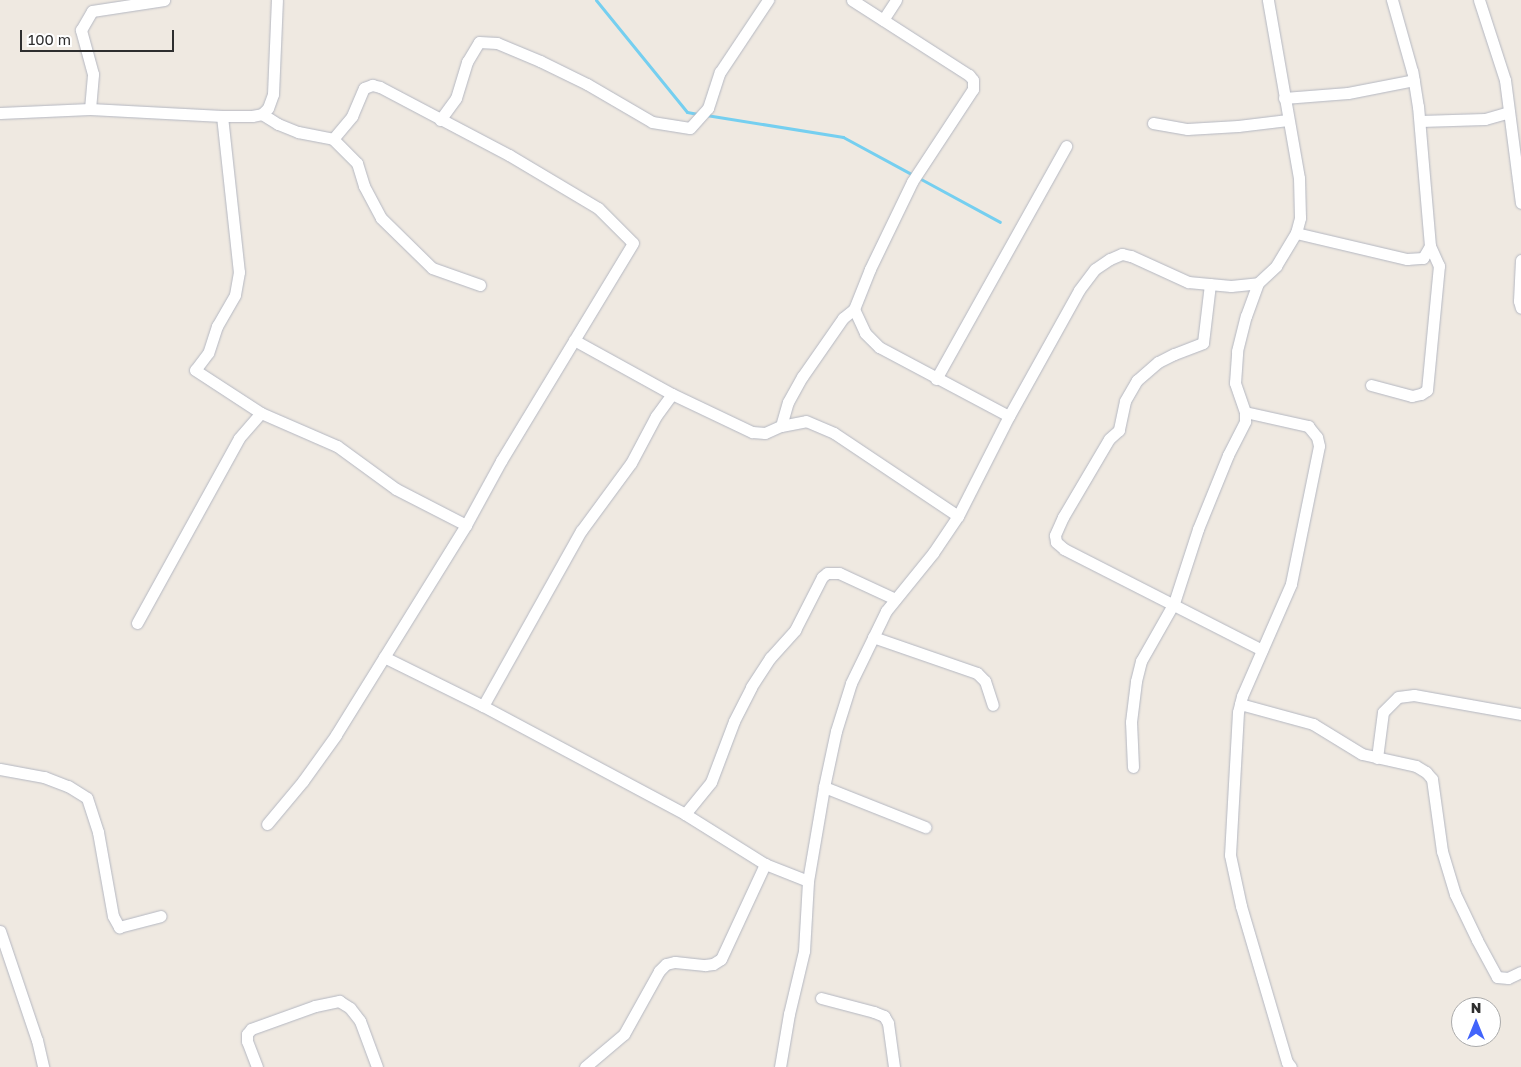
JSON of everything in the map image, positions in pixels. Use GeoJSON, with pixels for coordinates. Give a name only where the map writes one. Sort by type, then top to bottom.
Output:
{"type":"FeatureCollection","features":[{"type":"Feature","properties":{"kind":"street"},"geometry":{"type":"LineString","coordinates":[[90,109],[93,74],[81,30],[92,12],[164,0]]}},
{"type":"Feature","properties":{"kind":"street"},"geometry":{"type":"LineString","coordinates":[[0,113],[90,109],[222,116],[262,114],[268,108],[272,94],[277,0]]}},
{"type":"Feature","properties":{"kind":"street"},"geometry":{"type":"LineString","coordinates":[[440,120],[456,98],[467,62],[479,42],[497,43],[540,61],[587,84],[652,122],[690,128],[708,108],[720,72],[768,0]]}},
{"type":"Feature","properties":{"kind":"street"},"geometry":{"type":"LineString","coordinates":[[781,426],[788,402],[802,377],[843,318],[854,309],[870,269],[912,182],[973,90],[973,80],[969,74],[852,0]]}},
{"type":"Feature","properties":{"kind":"street"},"geometry":{"type":"LineString","coordinates":[[883,20],[896,0]]}},
{"type":"Feature","properties":{"kind":"street"},"geometry":{"type":"LineString","coordinates":[[1133,767],[1131,722],[1136,681],[1148,646],[1174,603],[1198,529],[1228,455],[1245,421],[1245,412],[1235,383],[1237,351],[1246,316],[1258,283],[1276,266],[1296,232],[1300,218],[1299,185],[1268,0]]}},
{"type":"Feature","properties":{"kind":"street"},"geometry":{"type":"LineString","coordinates":[[1371,385],[1412,396],[1427,390],[1439,266],[1430,246],[1420,121],[1414,80],[1392,0]]}},
{"type":"Feature","properties":{"kind":"street"},"geometry":{"type":"LineString","coordinates":[[1479,0],[1505,80],[1521,203]]}},
{"type":"Feature","properties":{"kind":"street"},"geometry":{"type":"LineString","coordinates":[[1284,98],[1348,93],[1414,80]]}},
{"type":"Feature","properties":{"kind":"street"},"geometry":{"type":"LineString","coordinates":[[267,824],[303,781],[336,735],[466,525],[501,461],[633,243],[598,208],[509,154],[440,120],[380,87],[368,85],[360,94],[352,116],[333,139]]}},
{"type":"Feature","properties":{"kind":"street"},"geometry":{"type":"LineString","coordinates":[[1420,121],[1485,119],[1509,112]]}},
{"type":"Feature","properties":{"kind":"street"},"geometry":{"type":"LineString","coordinates":[[262,114],[278,124],[298,132],[333,139],[357,163],[364,186],[381,218],[432,268],[480,285]]}},
{"type":"Feature","properties":{"kind":"street"},"geometry":{"type":"LineString","coordinates":[[222,116],[239,272],[236,295],[217,326],[208,353],[195,370],[261,413],[337,446],[396,489],[466,525]]}},
{"type":"Feature","properties":{"kind":"street"},"geometry":{"type":"LineString","coordinates":[[1153,123],[1187,129],[1238,126],[1288,120]]}},
{"type":"Feature","properties":{"kind":"street"},"geometry":{"type":"LineString","coordinates":[[936,378],[1066,146]]}},
{"type":"Feature","properties":{"kind":"street"},"geometry":{"type":"LineString","coordinates":[[1296,232],[1407,258],[1423,258],[1430,246]]}},
{"type":"Feature","properties":{"kind":"street"},"geometry":{"type":"LineString","coordinates":[[780,1067],[789,1014],[804,951],[808,882],[824,787],[836,731],[851,683],[886,611],[933,553],[958,516],[1009,416],[1079,290],[1095,269],[1110,258],[1122,254],[1131,256],[1188,282],[1231,286],[1258,283]]}},
{"type":"Feature","properties":{"kind":"street"},"geometry":{"type":"LineString","coordinates":[[1521,260],[1521,308]]}},
{"type":"Feature","properties":{"kind":"street"},"geometry":{"type":"LineString","coordinates":[[1210,284],[1203,343],[1158,362],[1138,380],[1125,401],[1119,430],[1109,439],[1055,535],[1056,542],[1064,549],[1174,603],[1262,650]]}},
{"type":"Feature","properties":{"kind":"street"},"geometry":{"type":"LineString","coordinates":[[854,309],[865,333],[879,346],[1009,416]]}},
{"type":"Feature","properties":{"kind":"street"},"geometry":{"type":"LineString","coordinates":[[574,340],[672,394],[752,432],[765,434],[781,426],[806,421],[834,434],[958,516]]}},
{"type":"Feature","properties":{"kind":"street"},"geometry":{"type":"LineString","coordinates":[[483,706],[582,531],[631,463],[656,416],[672,394]]}},
{"type":"Feature","properties":{"kind":"street"},"geometry":{"type":"LineString","coordinates":[[1245,412],[1308,426],[1317,437],[1319,446],[1291,584],[1240,704],[1231,862],[1241,906],[1291,1067]]}},
{"type":"Feature","properties":{"kind":"street"},"geometry":{"type":"LineString","coordinates":[[137,622],[239,438],[261,413]]}},
{"type":"Feature","properties":{"kind":"street"},"geometry":{"type":"LineString","coordinates":[[685,814],[711,782],[734,720],[751,687],[770,658],[795,630],[822,577],[827,573],[839,573],[896,599]]}},
{"type":"Feature","properties":{"kind":"street"},"geometry":{"type":"LineString","coordinates":[[873,638],[976,673],[985,681],[993,705]]}},
{"type":"Feature","properties":{"kind":"street"},"geometry":{"type":"LineString","coordinates":[[384,657],[483,706],[685,814],[765,864],[808,882]]}},
{"type":"Feature","properties":{"kind":"street"},"geometry":{"type":"LineString","coordinates":[[1376,758],[1380,720],[1389,703],[1398,697],[1414,695],[1521,714]]}},
{"type":"Feature","properties":{"kind":"street"},"geometry":{"type":"LineString","coordinates":[[1240,704],[1313,724],[1362,754],[1416,766],[1426,772],[1432,779],[1442,851],[1454,894],[1497,977],[1508,978],[1521,972]]}},
{"type":"Feature","properties":{"kind":"street"},"geometry":{"type":"LineString","coordinates":[[0,769],[44,777],[68,786],[87,798],[98,832],[113,916],[119,927],[161,916]]}},
{"type":"Feature","properties":{"kind":"street"},"geometry":{"type":"LineString","coordinates":[[824,787],[925,827]]}},
{"type":"Feature","properties":{"kind":"street"},"geometry":{"type":"LineString","coordinates":[[585,1067],[624,1034],[659,971],[666,964],[675,962],[705,965],[713,964],[721,959],[765,864]]}},
{"type":"Feature","properties":{"kind":"street"},"geometry":{"type":"LineString","coordinates":[[0,931],[37,1040],[43,1067]]}},
{"type":"Feature","properties":{"kind":"street"},"geometry":{"type":"LineString","coordinates":[[821,998],[884,1016],[888,1023],[894,1067]]}},
{"type":"Feature","properties":{"kind":"street"},"geometry":{"type":"LineString","coordinates":[[258,1067],[247,1041],[247,1034],[251,1029],[315,1006],[338,1001],[350,1008],[360,1021],[377,1067]]}},
{"type":"Feature","properties":{"kind":"waterway"},"geometry":{"type":"LineString","coordinates":[[596,0],[687,112],[698,114]]}},
{"type":"Feature","properties":{"kind":"waterway"},"geometry":{"type":"LineString","coordinates":[[706,115],[843,137],[913,175]]}},
{"type":"Feature","properties":{"kind":"waterway"},"geometry":{"type":"LineString","coordinates":[[919,178],[1000,222]]}}]}
